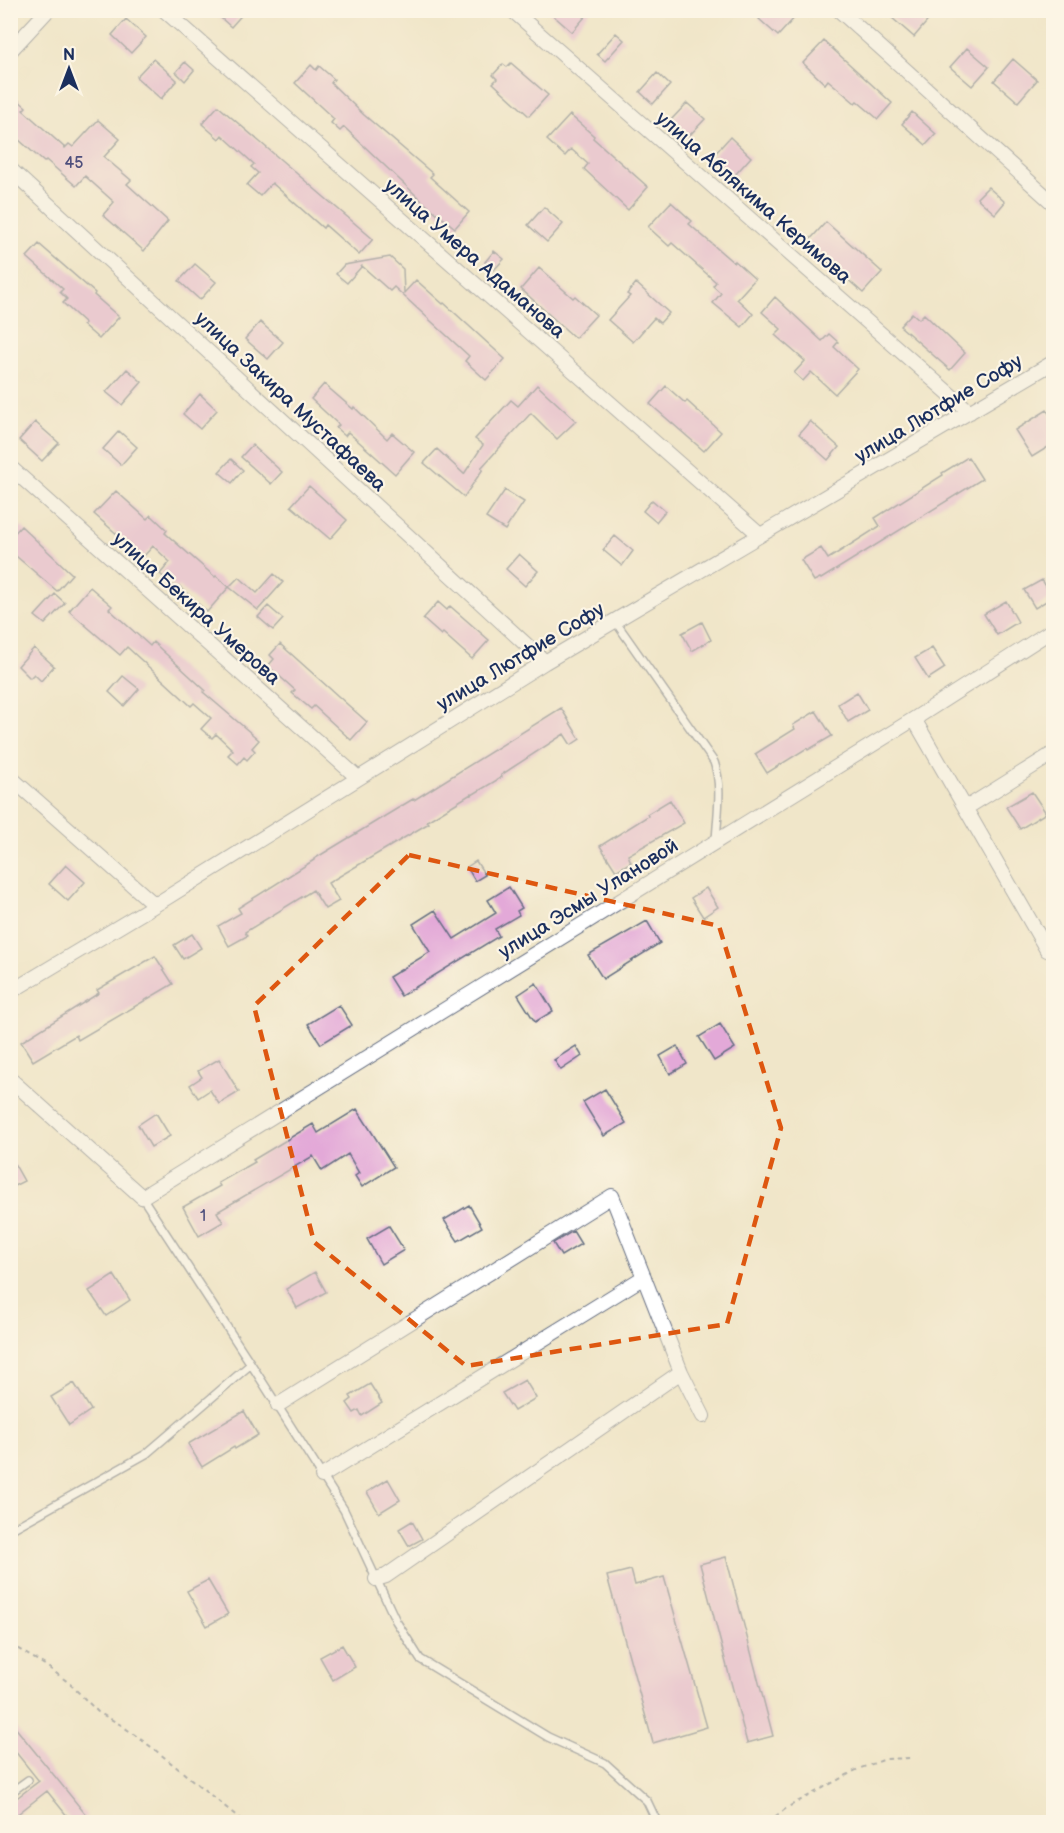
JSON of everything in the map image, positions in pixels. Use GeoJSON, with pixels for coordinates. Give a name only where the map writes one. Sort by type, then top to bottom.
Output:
{"type":"FeatureCollection","features":[{"type":"Feature","properties":{"kind":"street"},"geometry":{"type":"LineString","coordinates":[[10,51],[48,10]]}},
{"type":"Feature","properties":{"kind":"street","name":"улица Умера Адаманова"},"geometry":{"type":"LineString","coordinates":[[164,10],[760,535]]}},
{"type":"Feature","properties":{"kind":"street","name":"улица Аблякима Керимова"},"geometry":{"type":"LineString","coordinates":[[512,10],[970,412]]}},
{"type":"Feature","properties":{"kind":"street"},"geometry":{"type":"LineString","coordinates":[[839,10],[1053,204]]}},
{"type":"Feature","properties":{"kind":"street","name":"улица Закира Мустафаева"},"geometry":{"type":"LineString","coordinates":[[10,169],[545,662]]}},
{"type":"Feature","properties":{"kind":"street","name":"улица Лютфие Софу"},"geometry":{"type":"LineString","coordinates":[[10,992],[155,905],[545,662],[1053,362]]}},
{"type":"Feature","properties":{"kind":"street","name":"улица Бекира Умерова"},"geometry":{"type":"LineString","coordinates":[[10,467],[358,778]]}},
{"type":"Feature","properties":{"kind":"street","name":"улица Эсмы Улановой"},"geometry":{"type":"LineString","coordinates":[[142,1197],[914,719],[1053,628]]}},
{"type":"Feature","properties":{"kind":"street"},"geometry":{"type":"LineString","coordinates":[[914,719],[1050,948]]}},
{"type":"Feature","properties":{"kind":"street"},"geometry":{"type":"LineString","coordinates":[[966,808],[1053,753]]}},
{"type":"Feature","properties":{"kind":"street"},"geometry":{"type":"LineString","coordinates":[[10,777],[155,905]]}},
{"type":"Feature","properties":{"kind":"street"},"geometry":{"type":"LineString","coordinates":[[10,1079],[142,1197]]}},
{"type":"Feature","properties":{"kind":"street"},"geometry":{"type":"LineString","coordinates":[[278,1405],[612,1196],[681,1372],[703,1416]]}},
{"type":"Feature","properties":{"kind":"street"},"geometry":{"type":"LineString","coordinates":[[322,1476],[644,1277]]}},
{"type":"Feature","properties":{"kind":"street"},"geometry":{"type":"LineString","coordinates":[[376,1579],[386,1576],[681,1372]]}},
{"type":"Feature","properties":{"kind":"lane"},"geometry":{"type":"LineString","coordinates":[[615,621],[714,762],[718,774],[716,842]]}},
{"type":"Feature","properties":{"kind":"lane"},"geometry":{"type":"LineString","coordinates":[[142,1197],[344,1510],[396,1620],[420,1659],[548,1737],[605,1763],[647,1801],[657,1822]]}},
{"type":"Feature","properties":{"kind":"lane"},"geometry":{"type":"LineString","coordinates":[[10,1530],[146,1454],[251,1364]]}},
{"type":"Feature","properties":{"kind":"lane"},"geometry":{"type":"LineString","coordinates":[[10,1793],[27,1780]]}},
{"type":"Feature","properties":{"kind":"path"},"geometry":{"type":"LineString","coordinates":[[10,1644],[60,1676],[98,1712],[121,1725],[154,1749],[244,1822]]}},
{"type":"Feature","properties":{"kind":"path"},"geometry":{"type":"LineString","coordinates":[[768,1822],[789,1807],[858,1769],[886,1759],[910,1758]]}},
{"type":"Feature","properties":{"kind":"path"},"geometry":{"type":"LineString","coordinates":[[419,1822],[436,1820],[453,1822]]}},
{"type":"Feature","properties":{"kind":"highlighted area"},"geometry":{"type":"Polygon","coordinates":[[[409,855],[719,926],[781,1128],[727,1324],[466,1366],[314,1242],[254,1006],[409,855]]]}},
{"type":"Feature","properties":{"kind":"building"},"geometry":{"type":"Polygon","coordinates":[[[212,10],[246,10],[231,27],[212,10]]]}},
{"type":"Feature","properties":{"kind":"building"},"geometry":{"type":"Polygon","coordinates":[[[547,10],[591,10],[572,32],[547,10]]]}},
{"type":"Feature","properties":{"kind":"building"},"geometry":{"type":"Polygon","coordinates":[[[767,10],[790,10],[796,16],[778,36],[759,19],[767,10]]]}},
{"type":"Feature","properties":{"kind":"building"},"geometry":{"type":"Polygon","coordinates":[[[883,10],[937,10],[914,37],[883,10]]]}},
{"type":"Feature","properties":{"kind":"building"},"geometry":{"type":"Polygon","coordinates":[[[126,19],[146,37],[131,53],[112,35],[126,19]]]}},
{"type":"Feature","properties":{"kind":"building"},"geometry":{"type":"Polygon","coordinates":[[[616,33],[624,40],[605,61],[597,54],[616,33]]]}},
{"type":"Feature","properties":{"kind":"building"},"geometry":{"type":"Polygon","coordinates":[[[824,41],[892,103],[878,119],[828,80],[825,84],[803,63],[824,41]]]}},
{"type":"Feature","properties":{"kind":"building"},"geometry":{"type":"Polygon","coordinates":[[[967,48],[989,67],[972,86],[950,67],[967,48]]]}},
{"type":"Feature","properties":{"kind":"building"},"geometry":{"type":"Polygon","coordinates":[[[153,59],[177,80],[161,99],[136,77],[153,59]]]}},
{"type":"Feature","properties":{"kind":"building"},"geometry":{"type":"Polygon","coordinates":[[[1013,59],[1037,80],[1018,102],[994,81],[1013,59]]]}},
{"type":"Feature","properties":{"kind":"building"},"geometry":{"type":"Polygon","coordinates":[[[185,62],[194,70],[185,81],[176,72],[185,62]]]}},
{"type":"Feature","properties":{"kind":"building"},"geometry":{"type":"Polygon","coordinates":[[[511,63],[548,95],[529,116],[493,83],[497,79],[493,75],[503,64],[507,67],[511,63]]]}},
{"type":"Feature","properties":{"kind":"building"},"geometry":{"type":"Polygon","coordinates":[[[311,65],[316,70],[319,66],[334,79],[331,83],[364,115],[433,174],[430,177],[469,212],[455,228],[422,201],[344,127],[340,131],[331,123],[334,119],[295,83],[311,65]]]}},
{"type":"Feature","properties":{"kind":"building"},"geometry":{"type":"Polygon","coordinates":[[[657,73],[670,85],[653,104],[640,92],[657,73]]]}},
{"type":"Feature","properties":{"kind":"building"},"geometry":{"type":"Polygon","coordinates":[[[10,93],[26,107],[23,110],[65,148],[69,144],[73,147],[98,120],[120,139],[104,157],[131,180],[127,184],[168,221],[144,251],[103,215],[114,202],[85,176],[76,186],[10,132],[10,93]]]}},
{"type":"Feature","properties":{"kind":"building"},"geometry":{"type":"Polygon","coordinates":[[[687,103],[705,119],[688,137],[670,121],[687,103]]]}},
{"type":"Feature","properties":{"kind":"building"},"geometry":{"type":"Polygon","coordinates":[[[218,106],[373,239],[359,255],[325,225],[323,228],[272,183],[260,196],[247,185],[258,173],[251,167],[254,164],[222,135],[219,139],[202,124],[218,106]]]}},
{"type":"Feature","properties":{"kind":"building"},"geometry":{"type":"Polygon","coordinates":[[[912,112],[936,134],[926,145],[902,124],[912,112]]]}},
{"type":"Feature","properties":{"kind":"building"},"geometry":{"type":"Polygon","coordinates":[[[570,115],[648,187],[628,210],[584,169],[588,164],[571,149],[565,156],[547,140],[570,115]]]}},
{"type":"Feature","properties":{"kind":"building"},"geometry":{"type":"Polygon","coordinates":[[[730,137],[751,157],[734,176],[712,157],[730,137]]]}},
{"type":"Feature","properties":{"kind":"building"},"geometry":{"type":"Polygon","coordinates":[[[988,187],[1005,202],[995,214],[977,198],[988,187]]]}},
{"type":"Feature","properties":{"kind":"building"},"geometry":{"type":"Polygon","coordinates":[[[671,202],[692,221],[689,224],[755,279],[737,299],[753,314],[742,327],[713,303],[721,293],[713,286],[716,282],[672,243],[669,246],[648,227],[671,202]]]}},
{"type":"Feature","properties":{"kind":"building"},"geometry":{"type":"Polygon","coordinates":[[[544,207],[563,224],[547,242],[528,225],[544,207]]]}},
{"type":"Feature","properties":{"kind":"building"},"geometry":{"type":"Polygon","coordinates":[[[826,222],[882,272],[863,293],[807,243],[826,222]]]}},
{"type":"Feature","properties":{"kind":"building"},"geometry":{"type":"Polygon","coordinates":[[[39,244],[119,317],[99,339],[63,303],[67,299],[60,292],[63,289],[27,257],[39,244]]]}},
{"type":"Feature","properties":{"kind":"building"},"geometry":{"type":"Polygon","coordinates":[[[494,251],[504,259],[494,270],[485,262],[494,251]]]}},
{"type":"Feature","properties":{"kind":"building"},"geometry":{"type":"Polygon","coordinates":[[[390,257],[403,269],[404,293],[416,280],[505,359],[486,380],[465,361],[469,356],[394,287],[390,291],[362,266],[347,283],[336,274],[344,265],[390,257]]]}},
{"type":"Feature","properties":{"kind":"building"},"geometry":{"type":"Polygon","coordinates":[[[195,264],[216,282],[200,300],[179,281],[195,264]]]}},
{"type":"Feature","properties":{"kind":"building"},"geometry":{"type":"Polygon","coordinates":[[[539,268],[596,315],[575,338],[521,289],[539,268]]]}},
{"type":"Feature","properties":{"kind":"building"},"geometry":{"type":"Polygon","coordinates":[[[636,283],[669,313],[660,323],[654,318],[633,342],[608,320],[630,296],[627,294],[636,283]]]}},
{"type":"Feature","properties":{"kind":"building"},"geometry":{"type":"Polygon","coordinates":[[[775,297],[822,341],[829,334],[838,342],[834,347],[858,369],[835,394],[811,372],[803,381],[794,373],[805,361],[775,335],[781,329],[762,312],[775,297]]]}},
{"type":"Feature","properties":{"kind":"building"},"geometry":{"type":"Polygon","coordinates":[[[912,313],[919,319],[924,314],[965,353],[950,370],[900,326],[912,313]]]}},
{"type":"Feature","properties":{"kind":"building"},"geometry":{"type":"Polygon","coordinates":[[[260,322],[283,342],[268,359],[245,339],[260,322]]]}},
{"type":"Feature","properties":{"kind":"building"},"geometry":{"type":"Polygon","coordinates":[[[127,369],[142,382],[122,405],[106,392],[127,369]]]}},
{"type":"Feature","properties":{"kind":"building"},"geometry":{"type":"Polygon","coordinates":[[[324,384],[353,409],[354,407],[387,439],[392,433],[414,452],[395,474],[348,432],[345,436],[336,428],[339,425],[311,399],[324,384]]]}},
{"type":"Feature","properties":{"kind":"building"},"geometry":{"type":"Polygon","coordinates":[[[537,385],[576,421],[557,439],[531,413],[481,468],[483,469],[464,497],[424,463],[437,449],[464,474],[483,445],[475,439],[511,400],[518,406],[537,385]]]}},
{"type":"Feature","properties":{"kind":"building"},"geometry":{"type":"Polygon","coordinates":[[[666,386],[685,403],[687,401],[721,432],[704,451],[650,404],[666,386]]]}},
{"type":"Feature","properties":{"kind":"building"},"geometry":{"type":"Polygon","coordinates":[[[200,394],[217,410],[200,429],[183,414],[200,394]]]}},
{"type":"Feature","properties":{"kind":"building"},"geometry":{"type":"Polygon","coordinates":[[[1047,410],[1053,421],[1053,444],[1032,457],[1015,430],[1047,410]]]}},
{"type":"Feature","properties":{"kind":"building"},"geometry":{"type":"Polygon","coordinates":[[[810,421],[839,447],[828,460],[799,434],[810,421]]]}},
{"type":"Feature","properties":{"kind":"building"},"geometry":{"type":"Polygon","coordinates":[[[35,422],[59,443],[42,461],[19,440],[35,422]]]}},
{"type":"Feature","properties":{"kind":"building"},"geometry":{"type":"Polygon","coordinates":[[[119,431],[137,447],[121,465],[103,449],[119,431]]]}},
{"type":"Feature","properties":{"kind":"building"},"geometry":{"type":"Polygon","coordinates":[[[252,445],[282,472],[271,484],[241,457],[252,445]]]}},
{"type":"Feature","properties":{"kind":"building"},"geometry":{"type":"Polygon","coordinates":[[[968,457],[982,479],[821,579],[814,581],[801,560],[821,548],[828,559],[880,526],[875,518],[968,457]]]}},
{"type":"Feature","properties":{"kind":"building"},"geometry":{"type":"Polygon","coordinates":[[[231,459],[243,470],[232,483],[219,472],[231,459]]]}},
{"type":"Feature","properties":{"kind":"building"},"geometry":{"type":"Polygon","coordinates":[[[309,486],[347,520],[330,539],[291,506],[309,486]]]}},
{"type":"Feature","properties":{"kind":"building"},"geometry":{"type":"Polygon","coordinates":[[[505,490],[524,502],[505,530],[486,518],[505,490]]]}},
{"type":"Feature","properties":{"kind":"building"},"geometry":{"type":"Polygon","coordinates":[[[116,491],[147,519],[151,515],[167,530],[165,533],[229,587],[207,612],[179,586],[177,589],[160,574],[170,562],[153,546],[143,557],[94,514],[116,491]]]}},
{"type":"Feature","properties":{"kind":"building"},"geometry":{"type":"Polygon","coordinates":[[[652,500],[665,511],[656,522],[643,511],[652,500]]]}},
{"type":"Feature","properties":{"kind":"building"},"geometry":{"type":"Polygon","coordinates":[[[21,526],[72,574],[57,591],[10,551],[10,538],[21,526]]]}},
{"type":"Feature","properties":{"kind":"building"},"geometry":{"type":"Polygon","coordinates":[[[615,536],[633,551],[622,566],[603,550],[615,536]]]}},
{"type":"Feature","properties":{"kind":"building"},"geometry":{"type":"Polygon","coordinates":[[[519,554],[538,571],[525,586],[506,569],[519,554]]]}},
{"type":"Feature","properties":{"kind":"building"},"geometry":{"type":"Polygon","coordinates":[[[274,574],[283,582],[258,610],[229,587],[239,577],[257,593],[274,574]]]}},
{"type":"Feature","properties":{"kind":"building"},"geometry":{"type":"Polygon","coordinates":[[[1042,580],[1053,597],[1035,608],[1024,590],[1042,580]]]}},
{"type":"Feature","properties":{"kind":"building"},"geometry":{"type":"Polygon","coordinates":[[[90,587],[112,606],[109,609],[150,646],[153,642],[205,690],[203,692],[259,740],[252,748],[255,751],[247,760],[244,757],[238,764],[228,755],[233,750],[216,734],[212,738],[201,729],[211,718],[194,703],[191,706],[127,647],[120,655],[69,611],[90,587]]]}},
{"type":"Feature","properties":{"kind":"building"},"geometry":{"type":"Polygon","coordinates":[[[55,594],[65,603],[45,624],[35,616],[55,594]]]}},
{"type":"Feature","properties":{"kind":"building"},"geometry":{"type":"Polygon","coordinates":[[[1006,601],[1018,622],[997,635],[984,614],[1006,601]]]}},
{"type":"Feature","properties":{"kind":"building"},"geometry":{"type":"Polygon","coordinates":[[[438,602],[447,610],[450,606],[489,640],[472,659],[443,633],[441,635],[423,619],[438,602]]]}},
{"type":"Feature","properties":{"kind":"building"},"geometry":{"type":"Polygon","coordinates":[[[268,606],[283,619],[273,630],[258,617],[268,606]]]}},
{"type":"Feature","properties":{"kind":"building"},"geometry":{"type":"Polygon","coordinates":[[[702,622],[711,640],[692,651],[682,633],[702,622]]]}},
{"type":"Feature","properties":{"kind":"building"},"geometry":{"type":"Polygon","coordinates":[[[280,644],[367,722],[351,740],[314,706],[311,709],[292,693],[295,690],[268,666],[274,659],[270,655],[280,644]]]}},
{"type":"Feature","properties":{"kind":"building"},"geometry":{"type":"Polygon","coordinates":[[[34,648],[54,666],[41,681],[34,674],[30,678],[18,666],[34,648]]]}},
{"type":"Feature","properties":{"kind":"building"},"geometry":{"type":"Polygon","coordinates":[[[932,648],[945,668],[928,679],[915,658],[932,648]]]}},
{"type":"Feature","properties":{"kind":"building"},"geometry":{"type":"Polygon","coordinates":[[[123,676],[139,689],[124,706],[109,692],[123,676]]]}},
{"type":"Feature","properties":{"kind":"building"},"geometry":{"type":"Polygon","coordinates":[[[857,692],[868,710],[848,722],[838,704],[857,692]]]}},
{"type":"Feature","properties":{"kind":"building"},"geometry":{"type":"Polygon","coordinates":[[[561,708],[580,739],[571,745],[564,734],[501,775],[502,777],[328,883],[339,901],[325,909],[313,890],[245,932],[247,936],[229,946],[218,926],[241,913],[238,908],[561,708]]]}},
{"type":"Feature","properties":{"kind":"building"},"geometry":{"type":"Polygon","coordinates":[[[816,711],[832,736],[808,750],[807,748],[767,773],[755,754],[795,729],[793,725],[816,711]]]}},
{"type":"Feature","properties":{"kind":"building"},"geometry":{"type":"Polygon","coordinates":[[[1032,792],[1046,813],[1020,829],[1006,807],[1032,792]]]}},
{"type":"Feature","properties":{"kind":"building"},"geometry":{"type":"Polygon","coordinates":[[[670,800],[684,823],[628,855],[631,862],[616,871],[600,846],[670,800]]]}},
{"type":"Feature","properties":{"kind":"building"},"geometry":{"type":"Polygon","coordinates":[[[476,861],[485,875],[475,881],[467,867],[476,861]]]}},
{"type":"Feature","properties":{"kind":"building"},"geometry":{"type":"Polygon","coordinates":[[[66,865],[85,882],[68,901],[49,884],[66,865]]]}},
{"type":"Feature","properties":{"kind":"building"},"geometry":{"type":"Polygon","coordinates":[[[509,887],[522,908],[517,911],[519,915],[495,929],[499,936],[401,996],[389,977],[430,952],[413,924],[435,910],[454,939],[496,913],[488,900],[509,887]]]}},
{"type":"Feature","properties":{"kind":"building"},"geometry":{"type":"Polygon","coordinates":[[[706,888],[718,907],[703,917],[691,898],[706,888]]]}},
{"type":"Feature","properties":{"kind":"building"},"geometry":{"type":"Polygon","coordinates":[[[647,921],[660,943],[603,979],[588,955],[647,921]]]}},
{"type":"Feature","properties":{"kind":"building"},"geometry":{"type":"Polygon","coordinates":[[[192,934],[201,948],[183,959],[174,945],[192,934]]]}},
{"type":"Feature","properties":{"kind":"building"},"geometry":{"type":"Polygon","coordinates":[[[155,956],[173,984],[78,1040],[76,1035],[33,1061],[21,1042],[99,993],[97,990],[155,956]]]}},
{"type":"Feature","properties":{"kind":"building"},"geometry":{"type":"Polygon","coordinates":[[[536,983],[553,1011],[535,1022],[518,995],[536,983]]]}},
{"type":"Feature","properties":{"kind":"building"},"geometry":{"type":"Polygon","coordinates":[[[339,1005],[352,1025],[321,1044],[308,1024],[339,1005]]]}},
{"type":"Feature","properties":{"kind":"building"},"geometry":{"type":"Polygon","coordinates":[[[720,1024],[735,1048],[714,1061],[699,1037],[720,1024]]]}},
{"type":"Feature","properties":{"kind":"building"},"geometry":{"type":"Polygon","coordinates":[[[576,1046],[582,1056],[561,1070],[554,1060],[576,1046]]]}},
{"type":"Feature","properties":{"kind":"building"},"geometry":{"type":"Polygon","coordinates":[[[677,1046],[687,1064],[670,1074],[660,1056],[677,1046]]]}},
{"type":"Feature","properties":{"kind":"building"},"geometry":{"type":"Polygon","coordinates":[[[219,1059],[239,1092],[219,1104],[210,1090],[198,1098],[190,1085],[202,1077],[198,1071],[219,1059]]]}},
{"type":"Feature","properties":{"kind":"building"},"geometry":{"type":"Polygon","coordinates":[[[605,1089],[626,1123],[604,1136],[583,1102],[605,1089]]]}},
{"type":"Feature","properties":{"kind":"building"},"geometry":{"type":"Polygon","coordinates":[[[357,1109],[394,1167],[362,1187],[355,1176],[359,1173],[348,1154],[322,1171],[313,1156],[217,1212],[223,1222],[199,1236],[183,1207],[220,1186],[218,1183],[313,1124],[318,1133],[357,1109]]]}},
{"type":"Feature","properties":{"kind":"building"},"geometry":{"type":"Polygon","coordinates":[[[156,1113],[170,1136],[151,1147],[138,1125],[156,1113]]]}},
{"type":"Feature","properties":{"kind":"building"},"geometry":{"type":"Polygon","coordinates":[[[10,1156],[24,1181],[10,1188],[10,1156]]]}},
{"type":"Feature","properties":{"kind":"building"},"geometry":{"type":"Polygon","coordinates":[[[469,1205],[482,1227],[458,1241],[444,1220],[469,1205]]]}},
{"type":"Feature","properties":{"kind":"building"},"geometry":{"type":"Polygon","coordinates":[[[389,1226],[404,1250],[381,1264],[367,1239],[389,1226]]]}},
{"type":"Feature","properties":{"kind":"building"},"geometry":{"type":"Polygon","coordinates":[[[573,1231],[581,1244],[561,1256],[553,1243],[573,1231]]]}},
{"type":"Feature","properties":{"kind":"building"},"geometry":{"type":"Polygon","coordinates":[[[315,1272],[326,1292],[297,1308],[286,1289],[315,1272]]]}},
{"type":"Feature","properties":{"kind":"building"},"geometry":{"type":"Polygon","coordinates":[[[114,1275],[130,1300],[106,1316],[89,1291],[114,1275]]]}},
{"type":"Feature","properties":{"kind":"building"},"geometry":{"type":"Polygon","coordinates":[[[525,1380],[536,1398],[514,1411],[502,1393],[525,1380]]]}},
{"type":"Feature","properties":{"kind":"building"},"geometry":{"type":"Polygon","coordinates":[[[74,1383],[91,1410],[69,1425],[51,1397],[74,1383]]]}},
{"type":"Feature","properties":{"kind":"building"},"geometry":{"type":"Polygon","coordinates":[[[370,1384],[382,1403],[362,1416],[359,1410],[354,1413],[347,1403],[352,1399],[350,1396],[370,1384]]]}},
{"type":"Feature","properties":{"kind":"building"},"geometry":{"type":"Polygon","coordinates":[[[244,1411],[258,1435],[202,1467],[188,1444],[244,1411]]]}},
{"type":"Feature","properties":{"kind":"building"},"geometry":{"type":"Polygon","coordinates":[[[388,1479],[400,1500],[379,1513],[367,1492],[388,1479]]]}},
{"type":"Feature","properties":{"kind":"building"},"geometry":{"type":"Polygon","coordinates":[[[412,1521],[422,1539],[409,1546],[399,1529],[412,1521]]]}},
{"type":"Feature","properties":{"kind":"building"},"geometry":{"type":"Polygon","coordinates":[[[726,1557],[773,1736],[747,1743],[700,1564],[726,1557]]]}},
{"type":"Feature","properties":{"kind":"building"},"geometry":{"type":"Polygon","coordinates":[[[631,1570],[635,1585],[664,1577],[707,1727],[653,1743],[607,1576],[631,1570]]]}},
{"type":"Feature","properties":{"kind":"building"},"geometry":{"type":"Polygon","coordinates":[[[208,1580],[228,1614],[207,1626],[187,1591],[208,1580]]]}},
{"type":"Feature","properties":{"kind":"building"},"geometry":{"type":"Polygon","coordinates":[[[342,1645],[355,1667],[333,1680],[320,1657],[342,1645]]]}},
{"type":"Feature","properties":{"kind":"building"},"geometry":{"type":"Polygon","coordinates":[[[10,1721],[87,1816],[79,1822],[72,1822],[47,1791],[10,1820],[10,1803],[39,1781],[10,1745],[10,1721]]]}}]}
